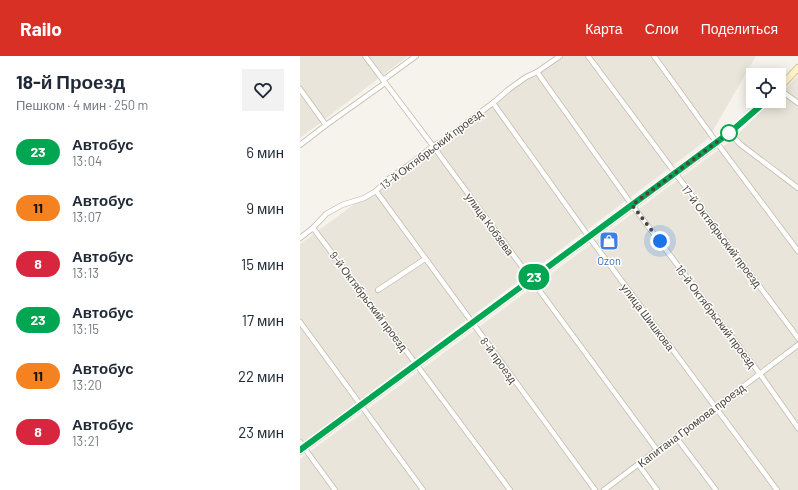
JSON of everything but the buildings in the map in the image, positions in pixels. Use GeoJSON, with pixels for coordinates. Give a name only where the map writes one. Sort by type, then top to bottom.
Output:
{"type":"FeatureCollection","features":[{"type":"Feature","properties":{"kind":"main road"},"geometry":{"type":"LineString","coordinates":[[786,81],[798,68]]}},
{"type":"Feature","properties":{"kind":"main road"},"geometry":{"type":"LineString","coordinates":[[301,447],[362,405],[675,174],[730,133],[758,108]]}},
{"type":"Feature","properties":{"kind":"street","name":"улица Кобзева"},"geometry":{"type":"LineString","coordinates":[[365,56],[657,450]]}},
{"type":"Feature","properties":{"kind":"street"},"geometry":{"type":"LineString","coordinates":[[300,145],[416,56]]}},
{"type":"Feature","properties":{"kind":"street","name":"13-й Октябрьский проезд"},"geometry":{"type":"LineString","coordinates":[[300,238],[313,228],[326,214],[342,205],[364,198],[376,191],[387,180],[433,146],[444,140],[520,81],[537,72],[560,56]]}},
{"type":"Feature","properties":{"kind":"street","name":"17-й Октябрьский проезд"},"geometry":{"type":"LineString","coordinates":[[588,56],[798,338]]}},
{"type":"Feature","properties":{"kind":"street"},"geometry":{"type":"LineString","coordinates":[[654,56],[798,251]]}},
{"type":"Feature","properties":{"kind":"street","name":"16-й Октябрьский проезд"},"geometry":{"type":"LineString","coordinates":[[537,72],[632,205],[760,374],[798,428]]}},
{"type":"Feature","properties":{"kind":"street"},"geometry":{"type":"LineString","coordinates":[[300,89],[326,125]]}},
{"type":"Feature","properties":{"kind":"street"},"geometry":{"type":"LineString","coordinates":[[786,95],[798,104]]}},
{"type":"Feature","properties":{"kind":"street","name":"улица Шишкова"},"geometry":{"type":"LineString","coordinates":[[493,103],[589,237],[777,490]]}},
{"type":"Feature","properties":{"kind":"street"},"geometry":{"type":"LineString","coordinates":[[730,133],[740,144],[798,188]]}},
{"type":"Feature","properties":{"kind":"street","name":"8-й проезд"},"geometry":{"type":"LineString","coordinates":[[376,191],[595,490]]}},
{"type":"Feature","properties":{"kind":"street","name":"9-й Октябрьский проезд"},"geometry":{"type":"LineString","coordinates":[[313,228],[510,490]]}},
{"type":"Feature","properties":{"kind":"street"},"geometry":{"type":"LineString","coordinates":[[378,290],[425,259]]}},
{"type":"Feature","properties":{"kind":"street"},"geometry":{"type":"LineString","coordinates":[[300,322],[423,490]]}},
{"type":"Feature","properties":{"kind":"street","name":"Капитана Громова проезд"},"geometry":{"type":"LineString","coordinates":[[604,490],[657,450],[676,438],[798,345]]}},
{"type":"Feature","properties":{"kind":"street"},"geometry":{"type":"LineString","coordinates":[[676,438],[716,490]]}},
{"type":"Feature","properties":{"kind":"street"},"geometry":{"type":"LineString","coordinates":[[301,447],[335,490]]}},
{"type":"Feature","properties":{"kind":"street"},"geometry":{"type":"LineString","coordinates":[[638,464],[657,490]]}},
{"type":"Feature","properties":{"kind":"shaded area"},"geometry":{"type":"Polygon","coordinates":[[[300,56],[408,56],[300,138],[300,56]]]}},
{"type":"Feature","properties":{"kind":"shaded area"},"geometry":{"type":"Polygon","coordinates":[[[556,56],[756,56],[749,68],[746,68],[746,73],[708,139],[300,445],[300,244],[556,56]]]}},
{"type":"Feature","properties":{"kind":"shaded area"},"geometry":{"type":"Polygon","coordinates":[[[798,76],[798,185],[742,143],[738,137],[739,133],[765,108],[786,108],[786,87],[798,76]]]}},
{"type":"Feature","properties":{"kind":"shaded area"},"geometry":{"type":"Polygon","coordinates":[[[732,140],[798,190],[798,490],[300,490],[300,459],[732,140]]]}},
{"type":"Feature","properties":{"kind":"bus line","name":"23"},"geometry":{"type":"LineString","coordinates":[[300,450],[717,142],[758,108]]}},
{"type":"Feature","properties":{"kind":"place","name":"Ozon"},"geometry":{"type":"Point","coordinates":[609,241]}},
{"type":"Feature","properties":{"kind":"route"},"geometry":{"type":"LineString","coordinates":[[660,241],[632,205],[729,133]]}}]}
